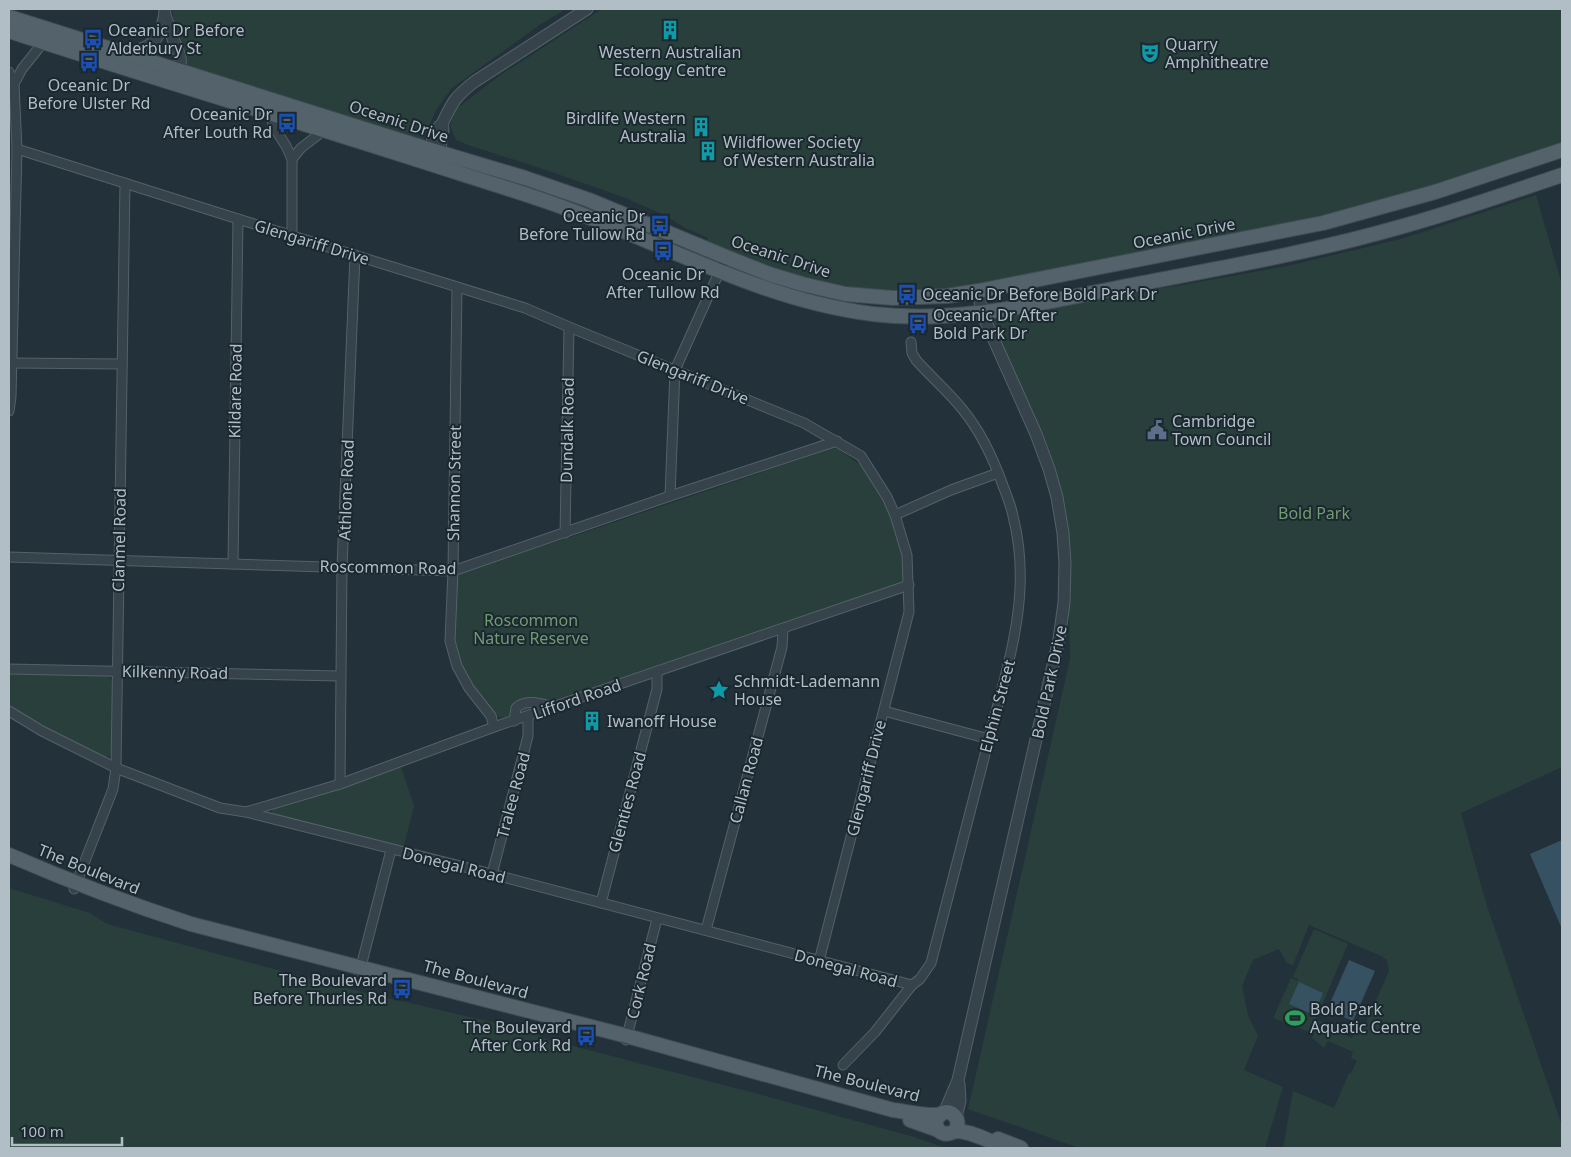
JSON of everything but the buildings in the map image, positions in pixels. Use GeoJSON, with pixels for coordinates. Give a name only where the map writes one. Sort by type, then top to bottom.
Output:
{"type":"FeatureCollection","features":[{"type":"Feature","properties":{"kind":"main road","name":"Oceanic Drive"},"geometry":{"type":"LineString","coordinates":[[9,17],[525,178],[589,200],[726,257],[802,284],[845,294],[902,298],[947,296],[1323,223],[1435,192],[1562,150]]}},
{"type":"Feature","properties":{"kind":"main road","name":"Oceanic Drive"},"geometry":{"type":"LineString","coordinates":[[9,31],[320,128],[560,206],[719,271],[796,299],[862,312],[895,316],[930,317],[982,313],[1320,248],[1400,227],[1562,175]]}},
{"type":"Feature","properties":{"kind":"main road","name":"The Boulevard"},"geometry":{"type":"LineString","coordinates":[[9,855],[75,886]]}},
{"type":"Feature","properties":{"kind":"main road","name":"The Boulevard"},"geometry":{"type":"LineString","coordinates":[[9,864],[191,924],[360,971],[893,1110],[950,1119],[1021,1148]]}},
{"type":"Feature","properties":{"kind":"main road","name":"The Boulevard"},"geometry":{"type":"LineString","coordinates":[[626,1040],[887,1115],[920,1122],[948,1134],[950,1119]]}},
{"type":"Feature","properties":{"kind":"main road","name":"The Boulevard"},"geometry":{"type":"LineString","coordinates":[[950,1119],[970,1134],[1006,1148]]}},
{"type":"Feature","properties":{"kind":"street"},"geometry":{"type":"LineString","coordinates":[[464,174],[441,162],[433,150],[434,135],[442,124],[448,108],[458,95],[474,82],[587,9]]}},
{"type":"Feature","properties":{"kind":"street"},"geometry":{"type":"LineString","coordinates":[[134,71],[135,56],[139,50],[152,42],[156,37],[165,12]]}},
{"type":"Feature","properties":{"kind":"street"},"geometry":{"type":"LineString","coordinates":[[165,12],[172,36],[180,53],[181,62],[175,80],[172,82]]}},
{"type":"Feature","properties":{"kind":"street"},"geometry":{"type":"LineString","coordinates":[[14,84],[22,68],[42,42],[47,28]]}},
{"type":"Feature","properties":{"kind":"street"},"geometry":{"type":"LineString","coordinates":[[9,72],[14,84],[18,149],[10,363],[11,397],[9,411]]}},
{"type":"Feature","properties":{"kind":"street"},"geometry":{"type":"LineString","coordinates":[[281,102],[271,118],[292,159],[292,236]]}},
{"type":"Feature","properties":{"kind":"street"},"geometry":{"type":"LineString","coordinates":[[292,159],[301,148],[316,136],[320,128],[318,113]]}},
{"type":"Feature","properties":{"kind":"street","name":"Glengariff Drive"},"geometry":{"type":"LineString","coordinates":[[18,149],[525,308],[804,423],[861,456],[887,497],[895,515],[907,555],[910,612],[819,961]]}},
{"type":"Feature","properties":{"kind":"street"},"geometry":{"type":"LineString","coordinates":[[413,158],[428,155],[433,150]]}},
{"type":"Feature","properties":{"kind":"street","name":"Clanmel Road"},"geometry":{"type":"LineString","coordinates":[[75,886],[113,789],[116,768],[125,183]]}},
{"type":"Feature","properties":{"kind":"street","name":"Kildare Road"},"geometry":{"type":"LineString","coordinates":[[233,564],[238,219]]}},
{"type":"Feature","properties":{"kind":"street","name":"Athlone Road"},"geometry":{"type":"LineString","coordinates":[[340,784],[342,567],[355,255]]}},
{"type":"Feature","properties":{"kind":"street"},"geometry":{"type":"LineString","coordinates":[[670,496],[675,370],[726,257]]}},
{"type":"Feature","properties":{"kind":"street","name":"Shannon Street"},"geometry":{"type":"LineString","coordinates":[[457,287],[453,571],[450,641],[457,666],[469,688],[491,716],[494,727]]}},
{"type":"Feature","properties":{"kind":"street","name":"Bold Park Drive"},"geometry":{"type":"LineString","coordinates":[[950,1119],[1059,639],[1064,603],[1066,564],[1057,497],[1049,469],[1036,434],[982,313],[978,291]]}},
{"type":"Feature","properties":{"kind":"street","name":"Dundalk Road"},"geometry":{"type":"LineString","coordinates":[[565,533],[568,327]]}},
{"type":"Feature","properties":{"kind":"street","name":"Elphin Street"},"geometry":{"type":"LineString","coordinates":[[843,1065],[875,1032],[912,985],[920,979],[934,953],[1013,644],[1018,615],[1020,566],[1016,528],[998,472],[972,422],[959,405],[916,360],[912,353],[911,342]]}},
{"type":"Feature","properties":{"kind":"street"},"geometry":{"type":"LineString","coordinates":[[10,363],[122,364]]}},
{"type":"Feature","properties":{"kind":"street","name":"Roscommon Road"},"geometry":{"type":"LineString","coordinates":[[9,557],[453,571],[670,496],[837,442]]}},
{"type":"Feature","properties":{"kind":"street"},"geometry":{"type":"LineString","coordinates":[[895,515],[998,472]]}},
{"type":"Feature","properties":{"kind":"street","name":"Lifford Road"},"geometry":{"type":"LineString","coordinates":[[246,812],[340,784],[494,727],[909,585]]}},
{"type":"Feature","properties":{"kind":"street","name":"Callan Road"},"geometry":{"type":"LineString","coordinates":[[706,930],[782,646],[783,629]]}},
{"type":"Feature","properties":{"kind":"street","name":"Kilkenny Road"},"geometry":{"type":"LineString","coordinates":[[9,669],[340,676]]}},
{"type":"Feature","properties":{"kind":"street","name":"Glenties Road"},"geometry":{"type":"LineString","coordinates":[[601,903],[657,689],[656,671]]}},
{"type":"Feature","properties":{"kind":"street"},"geometry":{"type":"LineString","coordinates":[[514,721],[516,708],[520,704],[533,703],[554,707]]}},
{"type":"Feature","properties":{"kind":"street","name":"Donegal Road"},"geometry":{"type":"LineString","coordinates":[[9,711],[42,731],[116,768],[220,808],[246,812],[492,874],[912,985]]}},
{"type":"Feature","properties":{"kind":"street"},"geometry":{"type":"LineString","coordinates":[[884,711],[989,739]]}},
{"type":"Feature","properties":{"kind":"street","name":"Tralee Road"},"geometry":{"type":"LineString","coordinates":[[492,874],[528,736],[528,716]]}},
{"type":"Feature","properties":{"kind":"street"},"geometry":{"type":"LineString","coordinates":[[360,971],[391,850]]}},
{"type":"Feature","properties":{"kind":"street","name":"Cork Road"},"geometry":{"type":"LineString","coordinates":[[626,1040],[657,918]]}},
{"type":"Feature","properties":{"kind":"green space"},"geometry":{"type":"Polygon","coordinates":[[[173,9],[566,9],[541,24],[452,88],[436,110],[422,142],[184,66],[173,26],[173,9]]]}},
{"type":"Feature","properties":{"kind":"green space"},"geometry":{"type":"Polygon","coordinates":[[[602,9],[1562,9],[1562,146],[1510,164],[1322,219],[946,292],[874,293],[803,280],[706,245],[708,238],[685,228],[664,215],[623,197],[456,140],[450,126],[455,110],[499,76],[602,9]]]}},
{"type":"Feature","properties":{"kind":"green space","name":"Bold Park"},"geometry":{"type":"Polygon","coordinates":[[[1536,195],[1562,285],[1562,767],[1461,813],[1487,906],[1562,1126],[1562,1148],[1283,1148],[1293,1091],[1334,1108],[1349,1073],[1351,1073],[1357,1061],[1351,1058],[1353,1052],[1328,1041],[1324,1048],[1312,1038],[1314,1034],[1273,1018],[1291,978],[1298,981],[1298,979],[1293,977],[1314,929],[1348,944],[1316,1019],[1333,1027],[1335,1021],[1344,1025],[1341,1032],[1352,1038],[1355,1031],[1361,1034],[1389,971],[1387,960],[1381,956],[1309,925],[1293,965],[1287,963],[1279,949],[1253,960],[1242,986],[1248,1015],[1258,1036],[1244,1070],[1283,1087],[1265,1148],[1079,1148],[968,1109],[1070,659],[1067,531],[984,316],[1182,285],[1287,266],[1401,239],[1536,195]]]}},
{"type":"Feature","properties":{"kind":"green space","name":"Roscommon Nature Reserve"},"geometry":{"type":"Polygon","coordinates":[[[833,448],[838,449],[859,464],[878,489],[891,513],[905,566],[903,582],[507,718],[495,716],[467,678],[456,652],[454,636],[456,578],[461,572],[571,537],[833,448]]]}},
{"type":"Feature","properties":{"kind":"green space"},"geometry":{"type":"Polygon","coordinates":[[[9,673],[105,675],[111,679],[113,683],[112,751],[110,756],[102,758],[41,725],[9,705],[9,673]]]}},
{"type":"Feature","properties":{"kind":"green space"},"geometry":{"type":"Polygon","coordinates":[[[400,764],[414,806],[403,849],[272,814],[274,807],[400,764]]]}},
{"type":"Feature","properties":{"kind":"green space"},"geometry":{"type":"Polygon","coordinates":[[[9,888],[90,913],[107,924],[337,986],[530,1031],[546,1039],[762,1095],[914,1137],[946,1148],[9,1148],[9,888]]]}},
{"type":"Feature","properties":{"kind":"water"},"geometry":{"type":"Polygon","coordinates":[[[1562,840],[1562,929],[1530,854],[1562,840]]]}},
{"type":"Feature","properties":{"kind":"water"},"geometry":{"type":"Polygon","coordinates":[[[1349,960],[1375,971],[1353,1021],[1327,1010],[1349,960]]]}},
{"type":"Feature","properties":{"kind":"water"},"geometry":{"type":"Polygon","coordinates":[[[1299,982],[1323,993],[1314,1015],[1289,1004],[1299,982]]]}},
{"type":"Feature","properties":{"kind":"place","name":"Western Australian Ecology Centre"},"geometry":{"type":"Point","coordinates":[670,30]}},
{"type":"Feature","properties":{"kind":"place","name":"Oceanic Dr Before Alderbury St"},"geometry":{"type":"Point","coordinates":[93,39]}},
{"type":"Feature","properties":{"kind":"place","name":"Quarry Amphitheatre"},"geometry":{"type":"Point","coordinates":[1150,53]}},
{"type":"Feature","properties":{"kind":"place","name":"Oceanic Dr Before Ulster Rd"},"geometry":{"type":"Point","coordinates":[89,62]}},
{"type":"Feature","properties":{"kind":"place","name":"Oceanic Dr After Louth Rd"},"geometry":{"type":"Point","coordinates":[287,123]}},
{"type":"Feature","properties":{"kind":"place","name":"Birdlife Western Australia"},"geometry":{"type":"Point","coordinates":[701,127]}},
{"type":"Feature","properties":{"kind":"place","name":"Wildflower Society of Western Australia"},"geometry":{"type":"Point","coordinates":[708,151]}},
{"type":"Feature","properties":{"kind":"place","name":"Oceanic Dr Before Tullow Rd"},"geometry":{"type":"Point","coordinates":[660,225]}},
{"type":"Feature","properties":{"kind":"place","name":"Oceanic Dr After Tullow Rd"},"geometry":{"type":"Point","coordinates":[663,251]}},
{"type":"Feature","properties":{"kind":"place","name":"Oceanic Dr Before Bold Park Dr"},"geometry":{"type":"Point","coordinates":[907,294]}},
{"type":"Feature","properties":{"kind":"place","name":"Oceanic Dr After Bold Park Dr"},"geometry":{"type":"Point","coordinates":[918,324]}},
{"type":"Feature","properties":{"kind":"place","name":"Cambridge Town Council"},"geometry":{"type":"Point","coordinates":[1157,430]}},
{"type":"Feature","properties":{"kind":"place","name":"Schmidt-Lademann House"},"geometry":{"type":"Point","coordinates":[719,690]}},
{"type":"Feature","properties":{"kind":"place","name":"Iwanoff House"},"geometry":{"type":"Point","coordinates":[592,721]}},
{"type":"Feature","properties":{"kind":"place","name":"The Boulevard Before Thurles Rd"},"geometry":{"type":"Point","coordinates":[402,989]}},
{"type":"Feature","properties":{"kind":"place","name":"Bold Park Aquatic Centre"},"geometry":{"type":"Point","coordinates":[1295,1018]}},
{"type":"Feature","properties":{"kind":"place","name":"The Boulevard After Cork Rd"},"geometry":{"type":"Point","coordinates":[586,1036]}}]}
